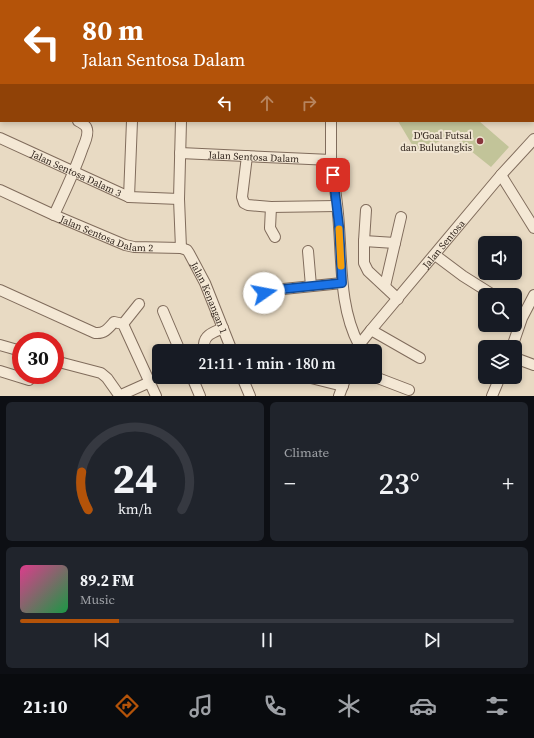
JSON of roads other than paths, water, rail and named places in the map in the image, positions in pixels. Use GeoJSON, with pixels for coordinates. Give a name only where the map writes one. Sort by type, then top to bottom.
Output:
{"type":"FeatureCollection","features":[{"type":"Feature","properties":{"kind":"street"},"geometry":{"type":"LineString","coordinates":[[54,215],[75,172],[86,139],[87,128],[82,122]]}},
{"type":"Feature","properties":{"kind":"street"},"geometry":{"type":"LineString","coordinates":[[129,196],[132,122]]}},
{"type":"Feature","properties":{"kind":"street"},"geometry":{"type":"LineString","coordinates":[[181,122],[179,204],[181,248]]}},
{"type":"Feature","properties":{"kind":"street"},"geometry":{"type":"LineString","coordinates":[[331,122],[331,160],[339,226],[342,283],[344,300],[357,344]]}},
{"type":"Feature","properties":{"kind":"street","name":"Jalan Sentosa Dalam 3"},"geometry":{"type":"LineString","coordinates":[[0,138],[129,196],[179,204]]}},
{"type":"Feature","properties":{"kind":"street","name":"Jalan Sentosa"},"geometry":{"type":"LineString","coordinates":[[361,344],[501,175],[534,139]]}},
{"type":"Feature","properties":{"kind":"street","name":"Jalan Sentosa Dalam"},"geometry":{"type":"LineString","coordinates":[[180,153],[331,160]]}},
{"type":"Feature","properties":{"kind":"street"},"geometry":{"type":"LineString","coordinates":[[247,156],[242,197],[244,203],[248,205],[271,207],[337,206]]}},
{"type":"Feature","properties":{"kind":"street"},"geometry":{"type":"LineString","coordinates":[[501,175],[534,228]]}},
{"type":"Feature","properties":{"kind":"street","name":"Jalan Sentosa Dalam 2"},"geometry":{"type":"LineString","coordinates":[[0,190],[125,245],[134,247],[181,248]]}},
{"type":"Feature","properties":{"kind":"street"},"geometry":{"type":"LineString","coordinates":[[271,207],[270,228],[275,237]]}},
{"type":"Feature","properties":{"kind":"street"},"geometry":{"type":"LineString","coordinates":[[366,210],[364,263],[368,271],[398,299]]}},
{"type":"Feature","properties":{"kind":"street"},"geometry":{"type":"LineString","coordinates":[[385,286],[401,217]]}},
{"type":"Feature","properties":{"kind":"street"},"geometry":{"type":"LineString","coordinates":[[364,241],[395,243]]}},
{"type":"Feature","properties":{"kind":"street","name":"Jalan Kenangan 1"},"geometry":{"type":"LineString","coordinates":[[181,248],[187,250],[205,283],[229,344]]}},
{"type":"Feature","properties":{"kind":"street"},"geometry":{"type":"LineString","coordinates":[[308,251],[311,286]]}},
{"type":"Feature","properties":{"kind":"street"},"geometry":{"type":"LineString","coordinates":[[435,255],[482,288]]}},
{"type":"Feature","properties":{"kind":"street"},"geometry":{"type":"LineString","coordinates":[[264,291],[342,283]]}},
{"type":"Feature","properties":{"kind":"street"},"geometry":{"type":"LineString","coordinates":[[0,290],[95,333],[100,334],[106,331],[114,322],[123,324]]}},
{"type":"Feature","properties":{"kind":"street"},"geometry":{"type":"LineString","coordinates":[[514,340],[522,318],[534,295]]}},
{"type":"Feature","properties":{"kind":"street"},"geometry":{"type":"LineString","coordinates":[[123,324],[139,304]]}},
{"type":"Feature","properties":{"kind":"street"},"geometry":{"type":"LineString","coordinates":[[163,311],[177,344]]}},
{"type":"Feature","properties":{"kind":"street"},"geometry":{"type":"LineString","coordinates":[[123,324],[156,396]]}},
{"type":"Feature","properties":{"kind":"street"},"geometry":{"type":"LineString","coordinates":[[204,344],[205,338],[209,334],[223,328]]}},
{"type":"Feature","properties":{"kind":"street"},"geometry":{"type":"LineString","coordinates":[[372,330],[420,358]]}},
{"type":"Feature","properties":{"kind":"street"},"geometry":{"type":"LineString","coordinates":[[0,345],[12,348]]}},
{"type":"Feature","properties":{"kind":"street"},"geometry":{"type":"LineString","coordinates":[[522,361],[534,365]]}},
{"type":"Feature","properties":{"kind":"street"},"geometry":{"type":"LineString","coordinates":[[64,363],[102,374],[107,378],[119,395],[150,382]]}},
{"type":"Feature","properties":{"kind":"street"},"geometry":{"type":"LineString","coordinates":[[0,371],[12,375]]}},
{"type":"Feature","properties":{"kind":"street"},"geometry":{"type":"LineString","coordinates":[[382,380],[408,393],[412,380]]}},
{"type":"Feature","properties":{"kind":"street"},"geometry":{"type":"LineString","coordinates":[[195,384],[200,396]]}},
{"type":"Feature","properties":{"kind":"street"},"geometry":{"type":"LineString","coordinates":[[245,384],[250,396]]}},
{"type":"Feature","properties":{"kind":"street"},"geometry":{"type":"LineString","coordinates":[[338,396],[343,384]]}},
{"type":"Feature","properties":{"kind":"street"},"geometry":{"type":"LineString","coordinates":[[492,396],[497,384]]}},
{"type":"Feature","properties":{"kind":"place","name":"D'Goal Futsal dan Bulutangkis"},"geometry":{"type":"Point","coordinates":[480,141]}}]}
